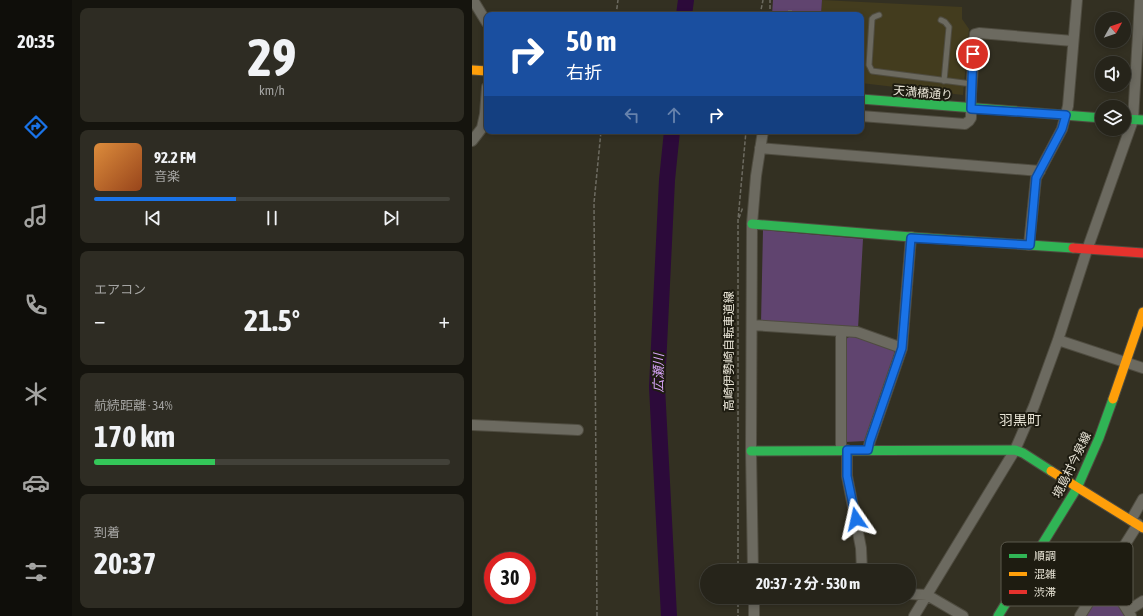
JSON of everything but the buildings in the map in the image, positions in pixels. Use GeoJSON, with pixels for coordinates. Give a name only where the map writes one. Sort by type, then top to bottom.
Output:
{"type":"FeatureCollection","features":[{"type":"Feature","properties":{"kind":"street"},"geometry":{"type":"LineString","coordinates":[[473,0],[484,18]]}},
{"type":"Feature","properties":{"kind":"street"},"geometry":{"type":"LineString","coordinates":[[1030,245],[1036,178],[1062,129],[1068,106],[1077,0]]}},
{"type":"Feature","properties":{"kind":"street"},"geometry":{"type":"LineString","coordinates":[[914,616],[1015,450],[1034,406],[1133,120],[1140,0]]}},
{"type":"Feature","properties":{"kind":"street"},"geometry":{"type":"LineString","coordinates":[[864,116],[965,124],[971,118],[975,34],[979,33],[1073,41]]}},
{"type":"Feature","properties":{"kind":"street"},"geometry":{"type":"LineString","coordinates":[[472,70],[484,71]]}},
{"type":"Feature","properties":{"kind":"street","name":"天満橋通り"},"geometry":{"type":"LineString","coordinates":[[864,99],[971,109],[1095,117]]}},
{"type":"Feature","properties":{"kind":"street"},"geometry":{"type":"LineString","coordinates":[[472,141],[482,128],[484,121]]}},
{"type":"Feature","properties":{"kind":"street"},"geometry":{"type":"LineString","coordinates":[[753,564],[752,224],[756,176],[762,134]]}},
{"type":"Feature","properties":{"kind":"street"},"geometry":{"type":"LineString","coordinates":[[760,148],[1040,171]]}},
{"type":"Feature","properties":{"kind":"street"},"geometry":{"type":"LineString","coordinates":[[752,224],[911,238],[1143,253]]}},
{"type":"Feature","properties":{"kind":"street"},"geometry":{"type":"LineString","coordinates":[[868,450],[902,348],[911,238]]}},
{"type":"Feature","properties":{"kind":"street","name":"境島村今泉線"},"geometry":{"type":"LineString","coordinates":[[1044,542],[1077,488],[1099,438],[1143,312]]}},
{"type":"Feature","properties":{"kind":"street"},"geometry":{"type":"LineString","coordinates":[[752,325],[857,332],[902,348]]}},
{"type":"Feature","properties":{"kind":"street"},"geometry":{"type":"LineString","coordinates":[[840,331],[844,450],[847,476],[861,548],[862,564]]}},
{"type":"Feature","properties":{"kind":"street"},"geometry":{"type":"LineString","coordinates":[[1058,340],[1143,368]]}},
{"type":"Feature","properties":{"kind":"street"},"geometry":{"type":"LineString","coordinates":[[472,425],[578,430]]}},
{"type":"Feature","properties":{"kind":"street"},"geometry":{"type":"LineString","coordinates":[[752,451],[1015,450],[1023,453],[1077,488],[1138,524]]}},
{"type":"Feature","properties":{"kind":"street"},"geometry":{"type":"LineString","coordinates":[[1127,542],[1138,524],[1143,499]]}},
{"type":"Feature","properties":{"kind":"street"},"geometry":{"type":"LineString","coordinates":[[916,594],[927,595],[962,616]]}},
{"type":"Feature","properties":{"kind":"street"},"geometry":{"type":"LineString","coordinates":[[1130,613],[1143,601]]}},
{"type":"Feature","properties":{"kind":"street"},"geometry":{"type":"LineString","coordinates":[[754,604],[754,616]]}},
{"type":"Feature","properties":{"kind":"street","name":"境島村今泉線"},"geometry":{"type":"LineString","coordinates":[[998,616],[1004,606]]}},
{"type":"Feature","properties":{"kind":"street"},"geometry":{"type":"LineString","coordinates":[[1080,616],[1086,606]]}},
{"type":"Feature","properties":{"kind":"lane"},"geometry":{"type":"LineString","coordinates":[[879,15],[872,19],[869,57],[869,65],[872,71],[972,84]]}},
{"type":"Feature","properties":{"kind":"lane"},"geometry":{"type":"LineString","coordinates":[[940,20],[945,22],[949,27],[944,81]]}},
{"type":"Feature","properties":{"kind":"path"},"geometry":{"type":"LineString","coordinates":[[616,12],[618,0]]}},
{"type":"Feature","properties":{"kind":"path"},"geometry":{"type":"LineString","coordinates":[[761,12],[763,0]]}},
{"type":"Feature","properties":{"kind":"path"},"geometry":{"type":"LineString","coordinates":[[770,0],[770,12]]}},
{"type":"Feature","properties":{"kind":"path"},"geometry":{"type":"LineString","coordinates":[[788,11],[794,12]]}},
{"type":"Feature","properties":{"kind":"path"},"geometry":{"type":"LineString","coordinates":[[597,616],[594,204],[601,134]]}},
{"type":"Feature","properties":{"kind":"path","name":"高崎伊勢崎自転車道線"},"geometry":{"type":"LineString","coordinates":[[738,564],[738,220],[746,134]]}},
{"type":"Feature","properties":{"kind":"path"},"geometry":{"type":"LineString","coordinates":[[738,604],[738,616]]}},
{"type":"Feature","properties":{"kind":"shaded area"},"geometry":{"type":"Polygon","coordinates":[[[773,0],[822,0],[821,12],[772,12],[773,0]]]}},
{"type":"Feature","properties":{"kind":"shaded area"},"geometry":{"type":"Polygon","coordinates":[[[822,0],[962,7],[962,19],[969,29],[963,95],[864,83],[864,12],[821,12],[822,0]]]}},
{"type":"Feature","properties":{"kind":"shaded area"},"geometry":{"type":"Polygon","coordinates":[[[763,230],[863,239],[858,329],[761,323],[763,230]]]}},
{"type":"Feature","properties":{"kind":"shaded area"},"geometry":{"type":"Polygon","coordinates":[[[852,335],[893,349],[896,356],[865,441],[845,442],[846,339],[852,335]]]}},
{"type":"Feature","properties":{"kind":"shaded area"},"geometry":{"type":"Polygon","coordinates":[[[1092,606],[1120,606],[1125,616],[1086,616],[1092,606]]]}},
{"type":"Feature","properties":{"kind":"waterway","name":"広瀬川"},"geometry":{"type":"LineString","coordinates":[[684,12],[686,0]]}},
{"type":"Feature","properties":{"kind":"waterway","name":"広瀬川"},"geometry":{"type":"LineString","coordinates":[[669,616],[657,387],[667,180],[672,134]]}},
{"type":"Feature","properties":{"kind":"traffic: fast"},"geometry":{"type":"LineString","coordinates":[[864,99],[1095,117]]}},
{"type":"Feature","properties":{"kind":"traffic: fast"},"geometry":{"type":"LineString","coordinates":[[1131,119],[1143,120]]}},
{"type":"Feature","properties":{"kind":"traffic: fast"},"geometry":{"type":"LineString","coordinates":[[752,224],[1073,248]]}},
{"type":"Feature","properties":{"kind":"traffic: fast"},"geometry":{"type":"LineString","coordinates":[[1044,542],[1077,488],[1099,438],[1113,399]]}},
{"type":"Feature","properties":{"kind":"traffic: fast"},"geometry":{"type":"LineString","coordinates":[[751,451],[1015,450],[1023,453],[1051,471]]}},
{"type":"Feature","properties":{"kind":"traffic: fast"},"geometry":{"type":"LineString","coordinates":[[998,616],[1004,606]]}},
{"type":"Feature","properties":{"kind":"traffic: slow"},"geometry":{"type":"LineString","coordinates":[[472,70],[484,71]]}},
{"type":"Feature","properties":{"kind":"traffic: slow"},"geometry":{"type":"LineString","coordinates":[[1113,399],[1143,312]]}},
{"type":"Feature","properties":{"kind":"traffic: slow"},"geometry":{"type":"LineString","coordinates":[[1051,471],[1143,528]]}},
{"type":"Feature","properties":{"kind":"traffic: jam"},"geometry":{"type":"LineString","coordinates":[[1073,248],[1143,253]]}},
{"type":"Feature","properties":{"kind":"district","name":"羽黒町"},"geometry":{"type":"Point","coordinates":[1020,420]}},
{"type":"Feature","properties":{"kind":"route"},"geometry":{"type":"LineString","coordinates":[[856,519],[847,476],[847,450],[868,450],[902,348],[911,238],[1030,245],[1036,178],[1062,129],[1066,115],[971,109],[973,54]]}}]}
